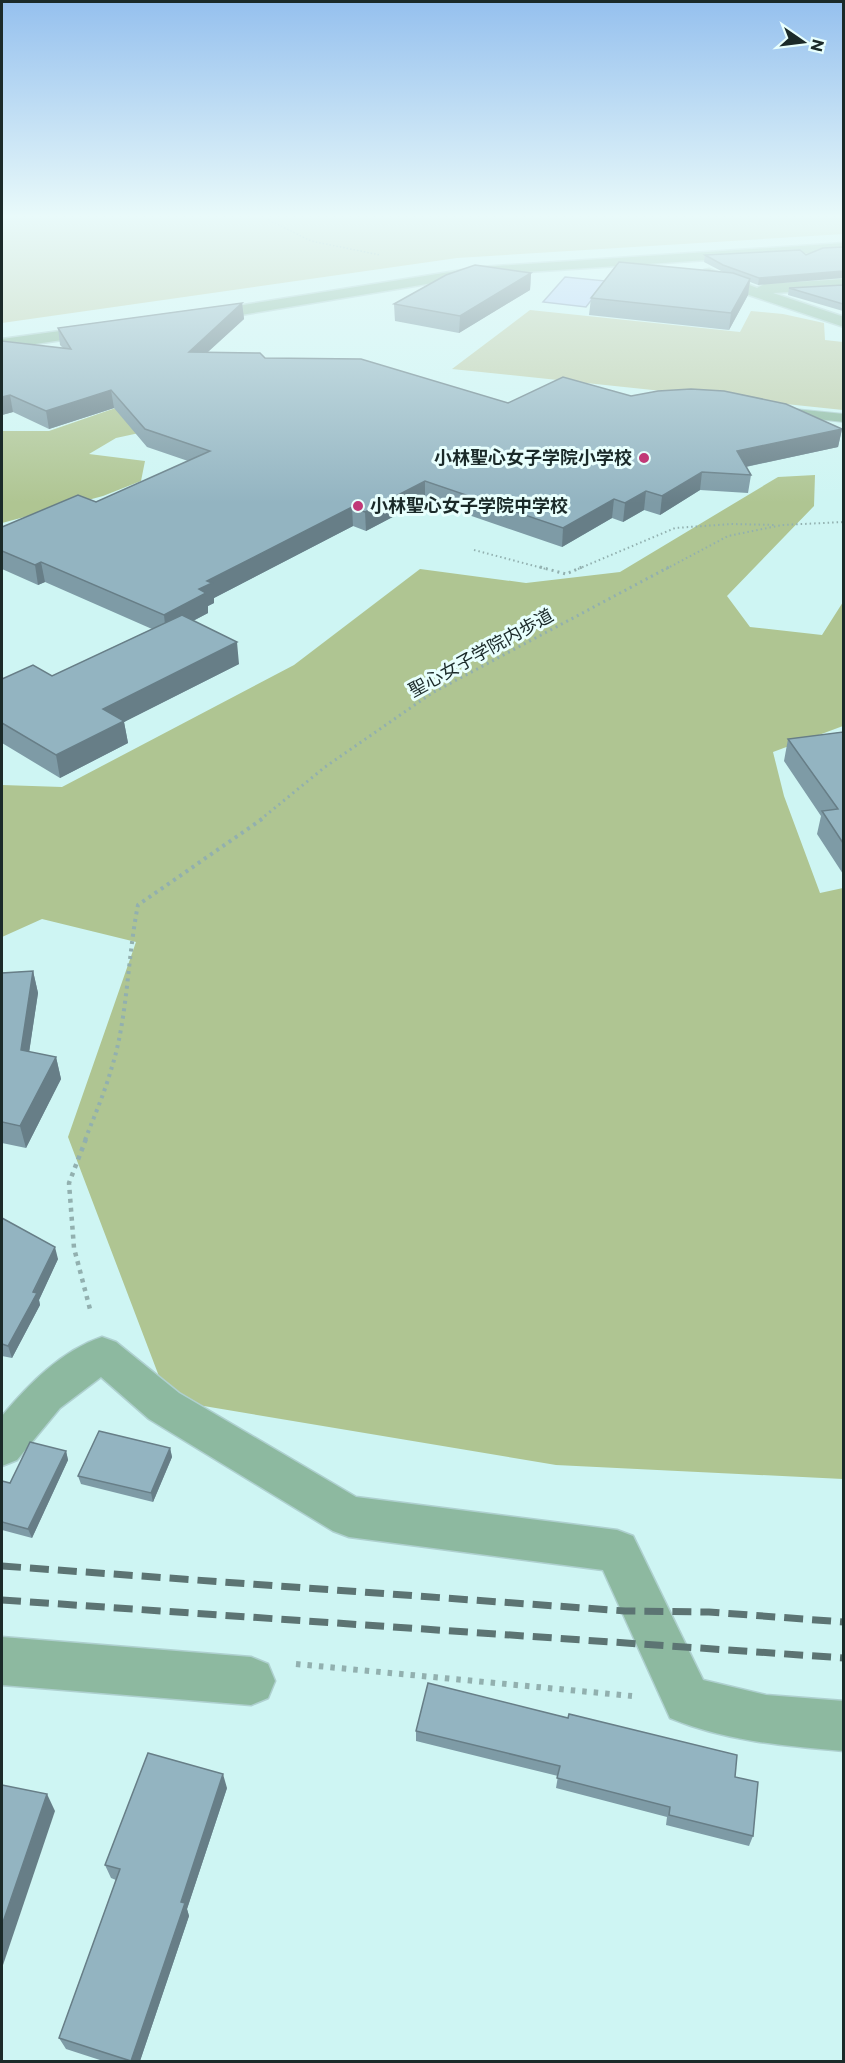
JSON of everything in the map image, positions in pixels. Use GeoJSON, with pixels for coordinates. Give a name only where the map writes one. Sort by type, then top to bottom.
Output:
{"type":"FeatureCollection","features":[{"type":"Feature","properties":{"kind":"street"},"geometry":{"type":"LineString","coordinates":[[178,320],[237,311]]}},
{"type":"Feature","properties":{"kind":"street"},"geometry":{"type":"LineString","coordinates":[[811,311],[843,322]]}},
{"type":"Feature","properties":{"kind":"street"},"geometry":{"type":"LineString","coordinates":[[2,344],[121,328]]}},
{"type":"Feature","properties":{"kind":"street"},"geometry":{"type":"LineString","coordinates":[[2,1447],[45,1395],[102,1354],[164,1406],[349,1517],[616,1551],[687,1701],[766,1720],[843,1726]]}},
{"type":"Feature","properties":{"kind":"street"},"geometry":{"type":"LineString","coordinates":[[2,1661],[251,1682]]}},
{"type":"Feature","properties":{"kind":"lane"},"geometry":{"type":"LineString","coordinates":[[769,411],[843,418]]}},
{"type":"Feature","properties":{"kind":"path","name":"聖心女子学院内歩道"},"geometry":{"type":"LineString","coordinates":[[102,1354],[74,1248],[69,1183],[112,1069],[129,976],[131,939],[138,905],[258,822],[325,767],[432,693],[728,536],[782,525],[843,522]]}},
{"type":"Feature","properties":{"kind":"path"},"geometry":{"type":"LineString","coordinates":[[474,550],[566,574],[675,528],[732,524],[782,525]]}},
{"type":"Feature","properties":{"kind":"path"},"geometry":{"type":"LineString","coordinates":[[251,1682],[288,1663],[687,1701]]}},
{"type":"Feature","properties":{"kind":"green space"},"geometry":{"type":"Polygon","coordinates":[[[2,311],[84,311],[2,323],[2,311]]]}},
{"type":"Feature","properties":{"kind":"green space"},"geometry":{"type":"Polygon","coordinates":[[[528,311],[740,332],[751,311],[783,314],[824,323],[825,340],[843,342],[843,410],[452,369],[528,311]]]}},
{"type":"Feature","properties":{"kind":"green space"},"geometry":{"type":"Polygon","coordinates":[[[156,394],[241,411],[116,438],[89,454],[145,461],[141,481],[103,496],[2,523],[2,431],[49,431],[156,394]]]}},
{"type":"Feature","properties":{"kind":"green space"},"geometry":{"type":"Polygon","coordinates":[[[815,475],[814,506],[727,596],[750,627],[822,635],[843,602],[843,726],[773,752],[784,796],[820,893],[843,888],[843,1479],[556,1465],[168,1400],[68,1137],[136,942],[42,919],[2,937],[2,785],[62,787],[294,665],[420,569],[526,583],[620,572],[778,477],[815,475]]]}},
{"type":"Feature","properties":{"kind":"building"},"geometry":{"type":"Polygon","coordinates":[[[181,311],[233,311],[189,352],[260,353],[265,358],[361,359],[508,403],[563,377],[631,396],[658,391],[691,389],[724,391],[786,404],[842,429],[737,451],[751,475],[702,472],[662,496],[646,491],[625,503],[614,499],[563,528],[425,481],[365,512],[352,507],[207,581],[212,583],[199,589],[206,593],[164,615],[41,562],[35,565],[2,551],[2,527],[78,495],[96,502],[210,451],[145,429],[111,390],[46,411],[10,395],[2,397],[2,341],[71,349],[58,328],[181,311]]]}},
{"type":"Feature","properties":{"kind":"building"},"geometry":{"type":"Polygon","coordinates":[[[434,311],[468,311],[460,316],[434,311]]]}},
{"type":"Feature","properties":{"kind":"building"},"geometry":{"type":"Polygon","coordinates":[[[182,615],[237,642],[103,709],[124,721],[56,755],[2,723],[2,679],[33,665],[52,676],[182,615]]]}},
{"type":"Feature","properties":{"kind":"building"},"geometry":{"type":"Polygon","coordinates":[[[843,732],[843,843],[822,811],[838,809],[788,739],[843,732]]]}},
{"type":"Feature","properties":{"kind":"building"},"geometry":{"type":"Polygon","coordinates":[[[33,971],[21,1050],[56,1057],[20,1126],[2,1122],[2,973],[33,971]]]}},
{"type":"Feature","properties":{"kind":"building"},"geometry":{"type":"Polygon","coordinates":[[[2,1218],[55,1247],[33,1292],[37,1293],[8,1346],[2,1344],[2,1218]]]}},
{"type":"Feature","properties":{"kind":"building"},"geometry":{"type":"Polygon","coordinates":[[[99,1431],[170,1448],[151,1493],[78,1476],[99,1431]]]}},
{"type":"Feature","properties":{"kind":"building"},"geometry":{"type":"Polygon","coordinates":[[[30,1442],[66,1451],[28,1529],[2,1522],[2,1481],[10,1483],[30,1442]]]}},
{"type":"Feature","properties":{"kind":"building"},"geometry":{"type":"Polygon","coordinates":[[[428,1683],[568,1718],[569,1714],[737,1755],[735,1777],[758,1782],[753,1836],[669,1815],[670,1807],[557,1778],[560,1766],[416,1731],[428,1683]]]}},
{"type":"Feature","properties":{"kind":"building"},"geometry":{"type":"Polygon","coordinates":[[[148,1753],[223,1774],[181,1902],[185,1903],[131,2061],[59,2038],[120,1869],[105,1865],[148,1753]]]}},
{"type":"Feature","properties":{"kind":"building"},"geometry":{"type":"Polygon","coordinates":[[[2,1785],[47,1794],[2,1925],[2,1785]]]}},
{"type":"Feature","properties":{"kind":"railway"},"geometry":{"type":"LineString","coordinates":[[2,1566],[625,1611],[709,1612],[844,1622]]}},
{"type":"Feature","properties":{"kind":"railway"},"geometry":{"type":"LineString","coordinates":[[2,1600],[844,1658]]}},
{"type":"Feature","properties":{"kind":"place","name":"小林聖心女子学院小学校"},"geometry":{"type":"Point","coordinates":[644,458]}},
{"type":"Feature","properties":{"kind":"place","name":"小林聖心女子学院中学校"},"geometry":{"type":"Point","coordinates":[358,506]}}]}
